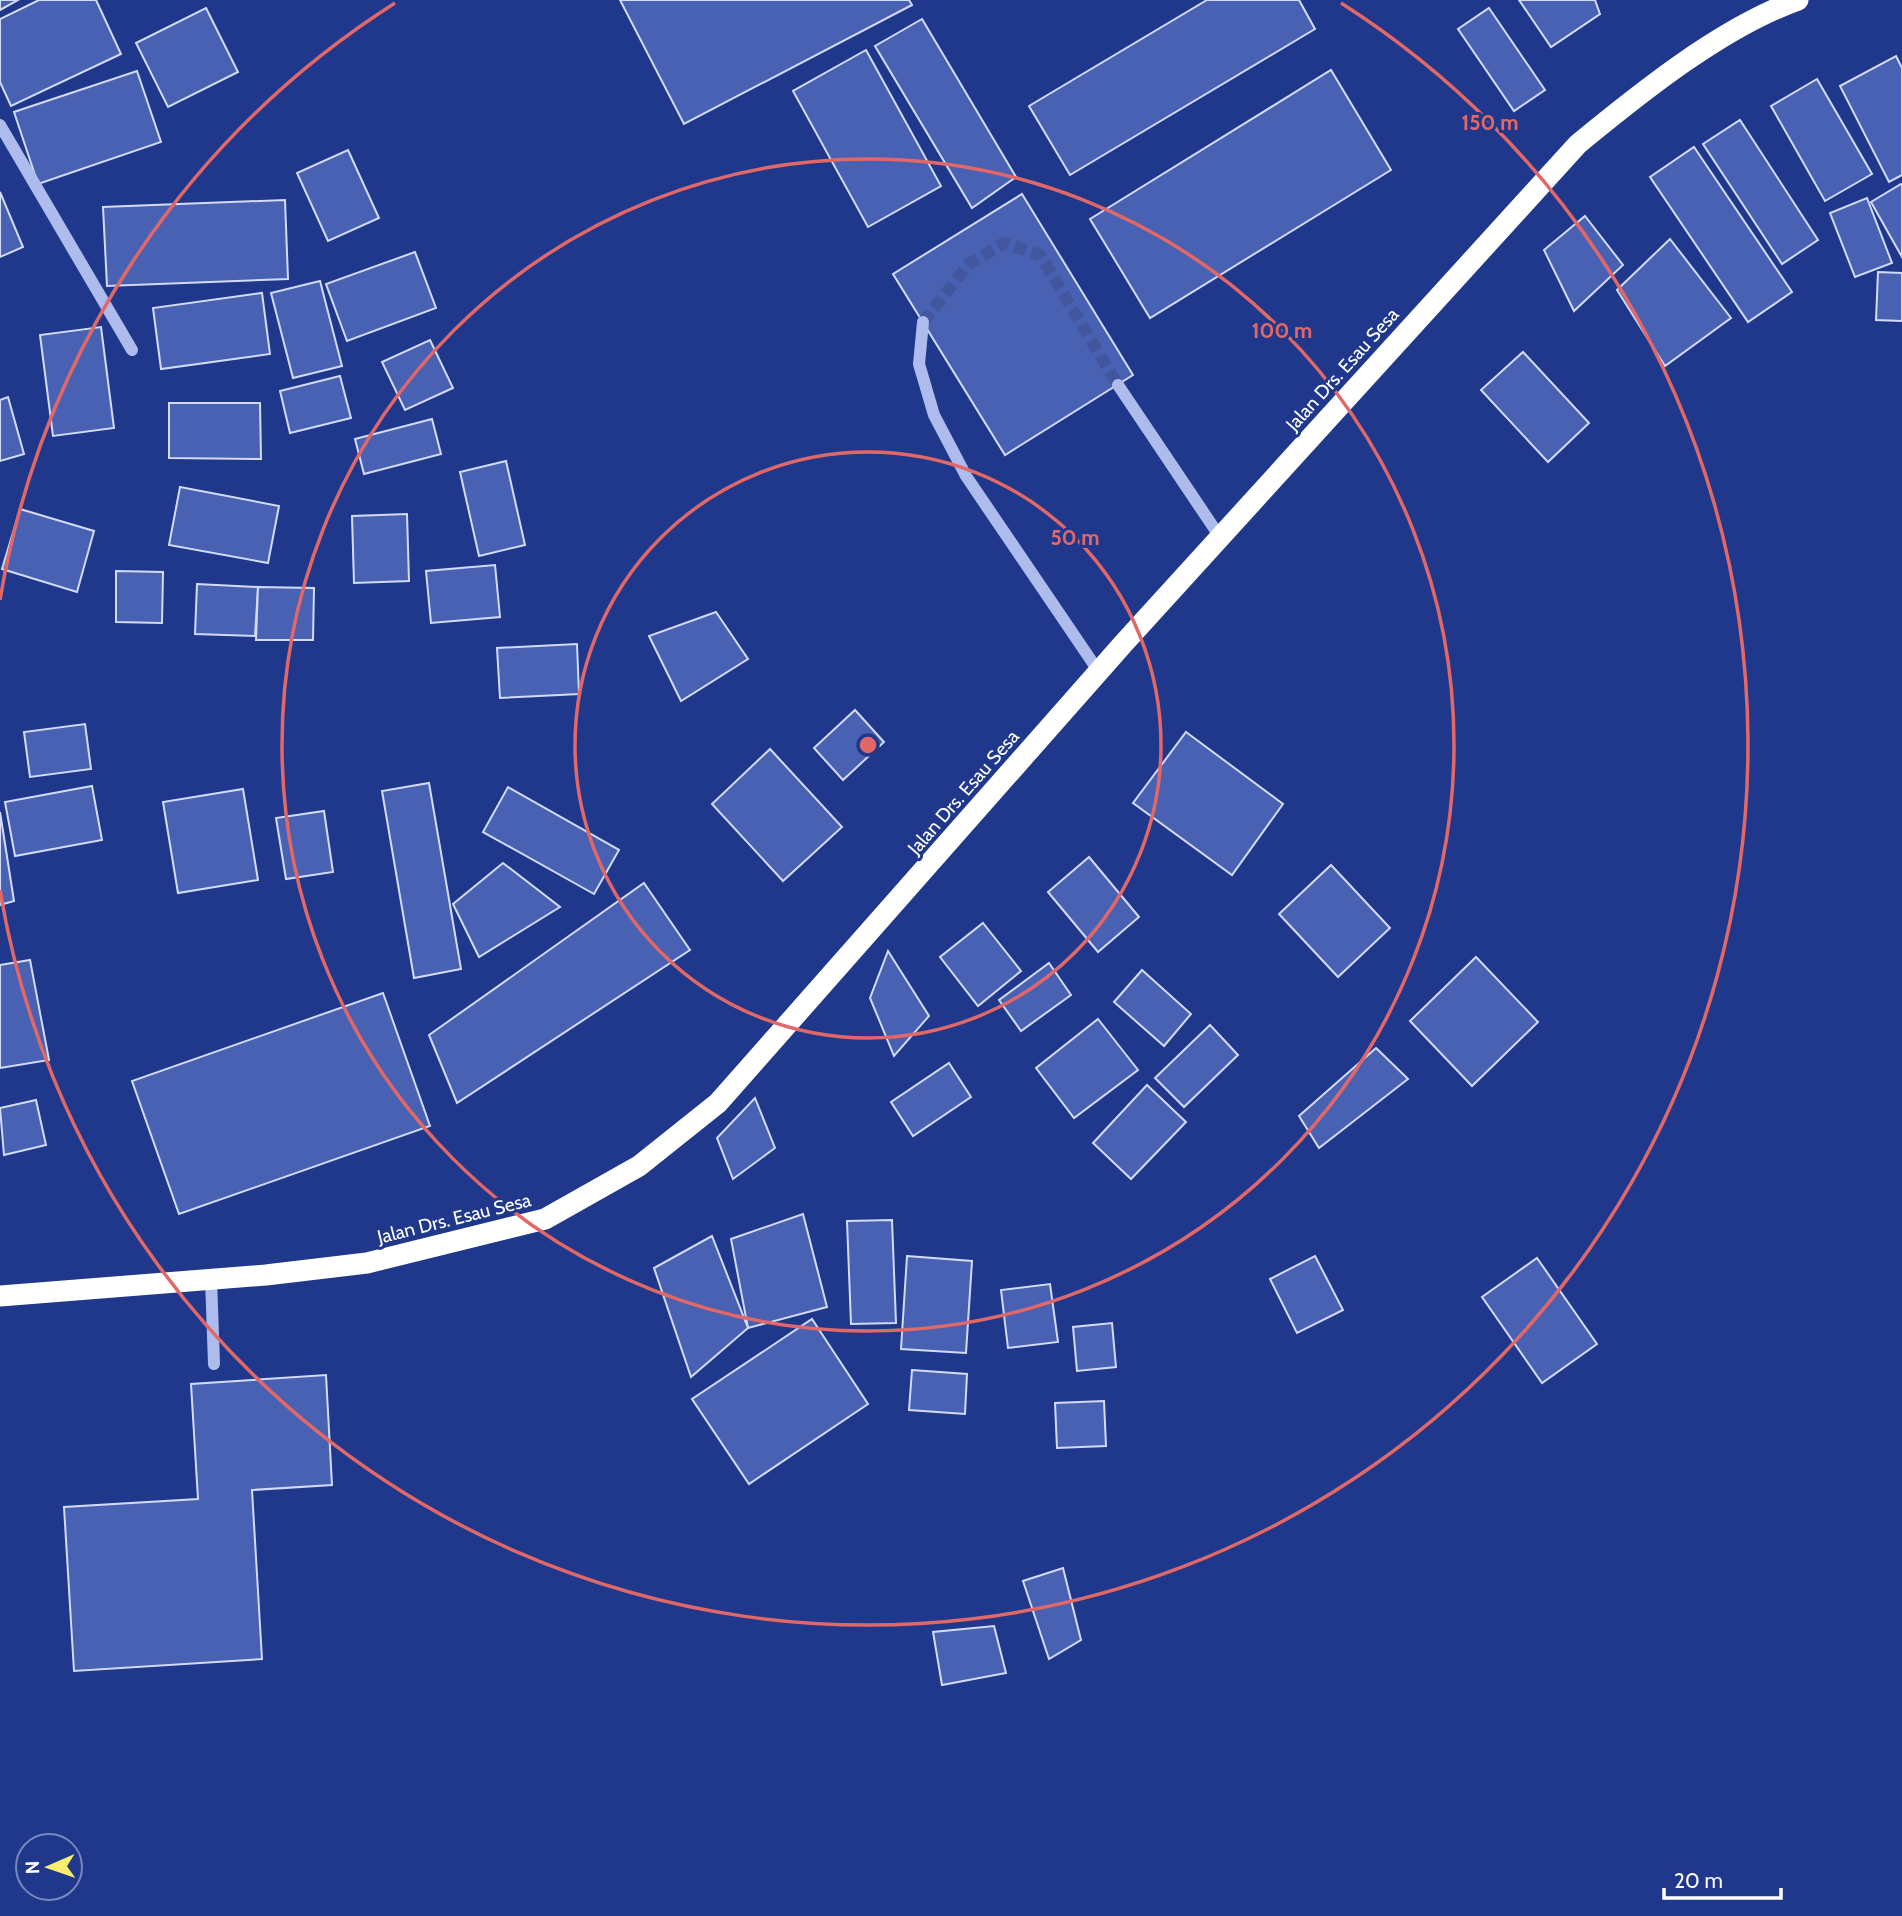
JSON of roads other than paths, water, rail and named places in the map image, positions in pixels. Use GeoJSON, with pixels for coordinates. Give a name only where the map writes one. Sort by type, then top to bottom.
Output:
{"type":"FeatureCollection","features":[{"type":"Feature","properties":{"kind":"highway","name":"Jalan Drs. Esau Sesa"},"geometry":{"type":"LineString","coordinates":[[0,1296],[367,1263],[545,1219],[639,1166],[718,1103],[1099,671],[1578,144],[1647,87],[1717,43],[1798,0]]}},
{"type":"Feature","properties":{"kind":"street"},"geometry":{"type":"LineString","coordinates":[[0,125],[132,350]]}},
{"type":"Feature","properties":{"kind":"street"},"geometry":{"type":"LineString","coordinates":[[923,322],[919,364],[934,415],[966,476],[1099,671]]}},
{"type":"Feature","properties":{"kind":"street"},"geometry":{"type":"LineString","coordinates":[[1118,385],[1220,537]]}},
{"type":"Feature","properties":{"kind":"street"},"geometry":{"type":"LineString","coordinates":[[211,1279],[214,1364]]}},
{"type":"Feature","properties":{"kind":"tunnel"},"geometry":{"type":"LineString","coordinates":[[923,322],[969,264],[1004,243],[1040,255],[1118,385]]}}]}
